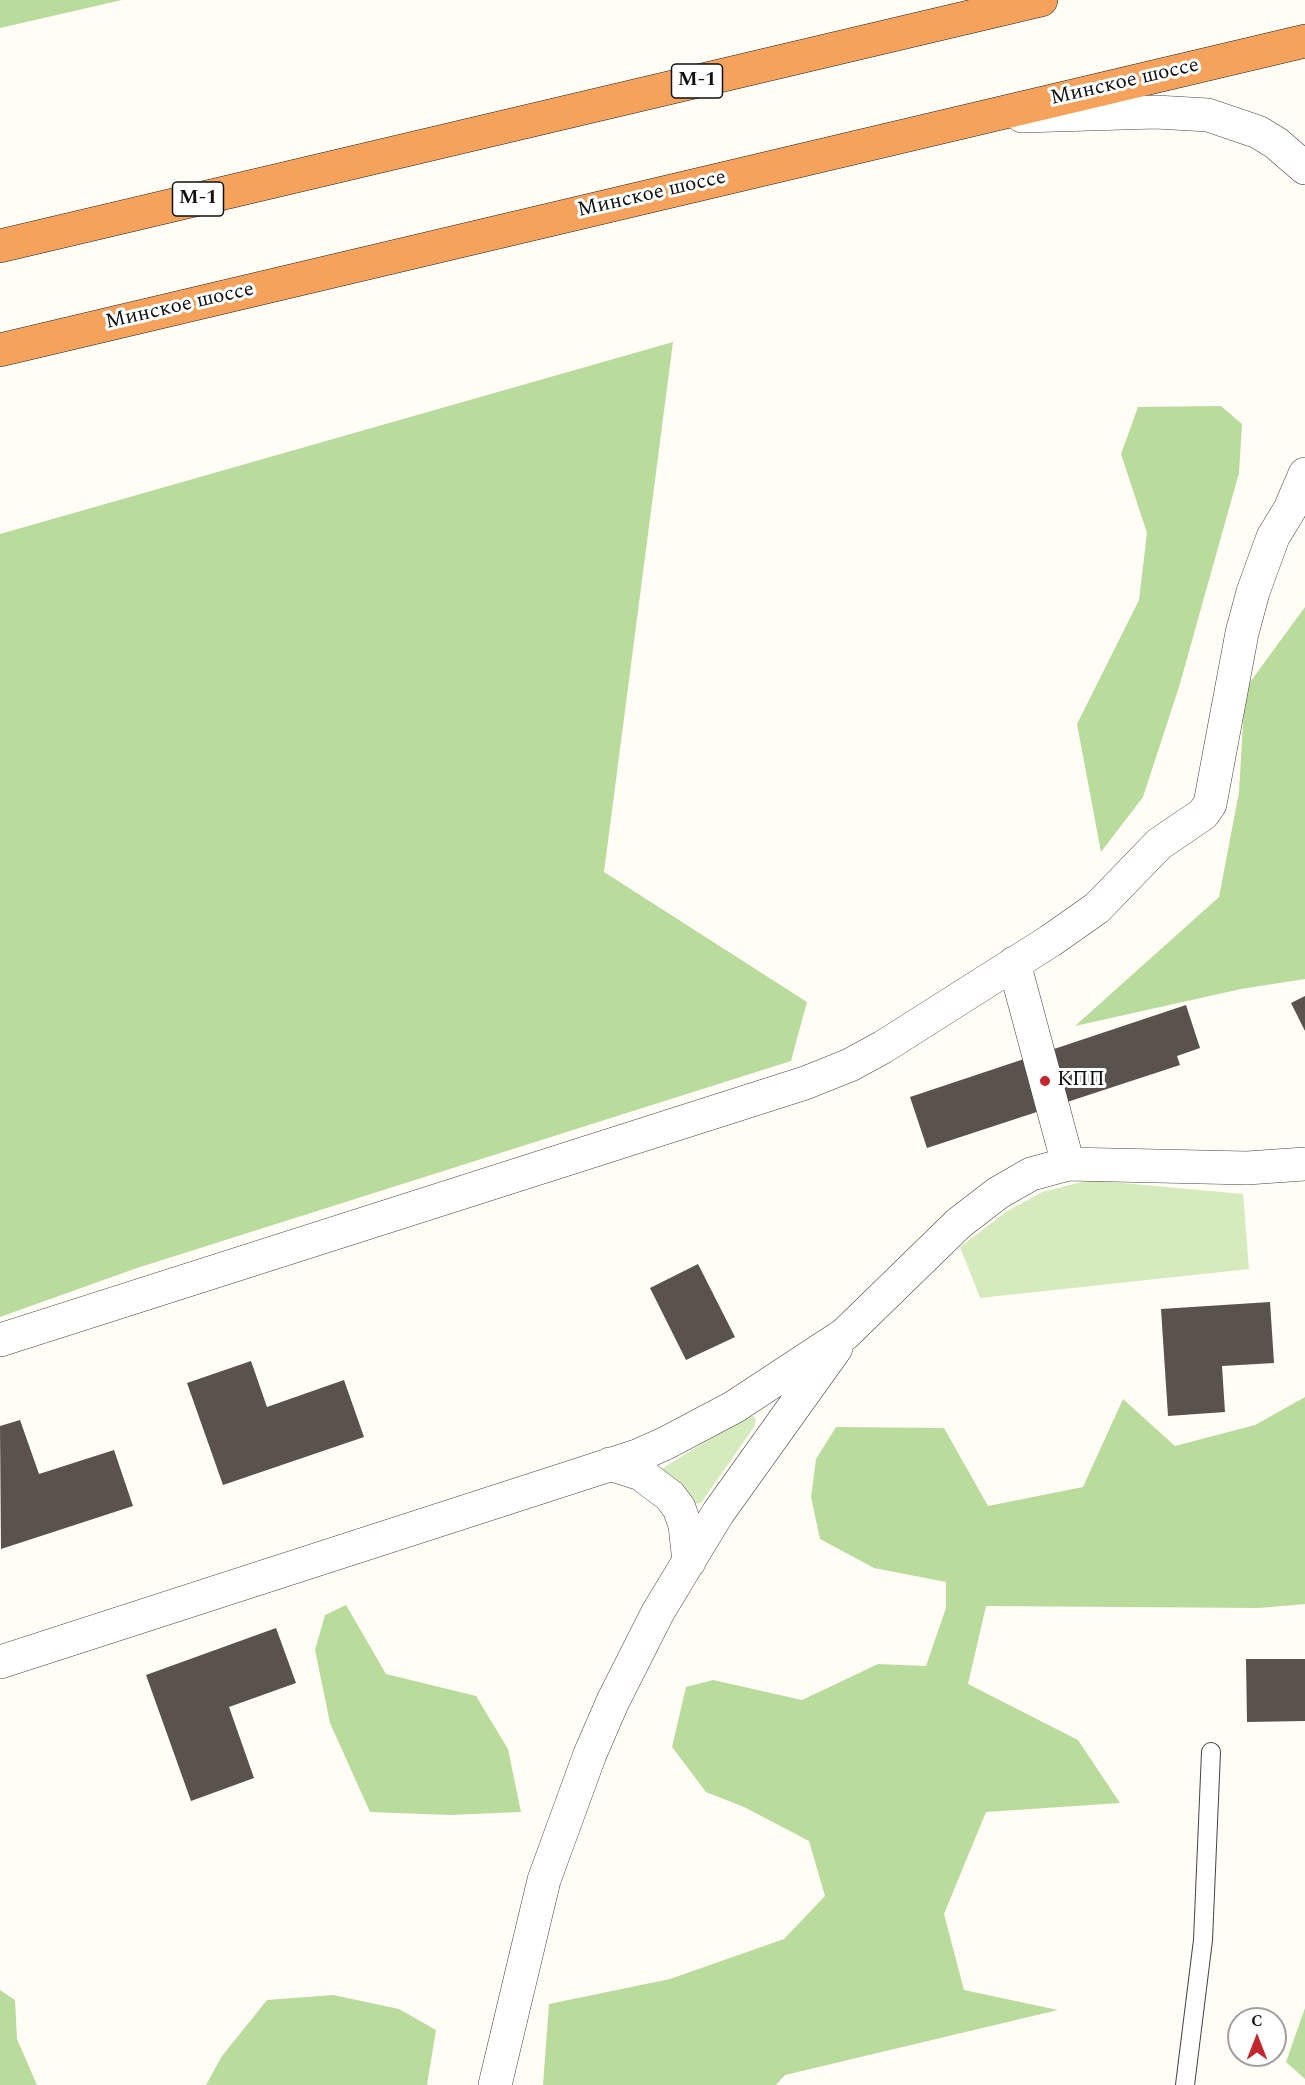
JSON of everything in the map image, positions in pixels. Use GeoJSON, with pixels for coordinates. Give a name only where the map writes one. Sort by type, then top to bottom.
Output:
{"type":"FeatureCollection","features":[{"type":"Feature","properties":{"kind":"highway","name":"М-1"},"geometry":{"type":"LineString","coordinates":[[0,246],[1041,0]]}},
{"type":"Feature","properties":{"kind":"highway","name":"Минское шоссе"},"geometry":{"type":"LineString","coordinates":[[0,350],[1305,41]]}},
{"type":"Feature","properties":{"kind":"street"},"geometry":{"type":"LineString","coordinates":[[973,118],[1156,112],[1208,115],[1258,132],[1292,155],[1305,168]]}},
{"type":"Feature","properties":{"kind":"street"},"geometry":{"type":"LineString","coordinates":[[0,1340],[805,1083],[850,1065],[883,1047],[1097,908],[1159,844],[1203,814],[1210,804],[1240,644],[1253,592],[1273,537],[1305,474]]}},
{"type":"Feature","properties":{"kind":"street"},"geometry":{"type":"LineString","coordinates":[[1014,963],[1068,1164]]}},
{"type":"Feature","properties":{"kind":"street"},"geometry":{"type":"LineString","coordinates":[[0,1662],[610,1464],[666,1443],[734,1407],[845,1334],[959,1223],[998,1193],[1031,1174],[1068,1164],[1111,1163],[1247,1168],[1305,1164]]}},
{"type":"Feature","properties":{"kind":"street"},"geometry":{"type":"LineString","coordinates":[[495,2085],[514,1997],[544,1880],[590,1754],[658,1612],[731,1494],[790,1416],[845,1334]]}},
{"type":"Feature","properties":{"kind":"street"},"geometry":{"type":"LineString","coordinates":[[610,1464],[640,1474],[670,1496],[679,1508],[685,1525],[689,1562]]}},
{"type":"Feature","properties":{"kind":"lane"},"geometry":{"type":"LineString","coordinates":[[1185,2085],[1203,1940],[1211,1752]]}},
{"type":"Feature","properties":{"kind":"green space"},"geometry":{"type":"Polygon","coordinates":[[[0,0],[122,0],[0,28],[0,0]]]}},
{"type":"Feature","properties":{"kind":"green space"},"geometry":{"type":"Polygon","coordinates":[[[673,342],[604,872],[807,1002],[791,1061],[137,1268],[0,1317],[0,534],[673,342]]]}},
{"type":"Feature","properties":{"kind":"green space"},"geometry":{"type":"Polygon","coordinates":[[[1221,406],[1242,424],[1239,473],[1179,687],[1143,797],[1101,852],[1077,724],[1139,600],[1147,533],[1121,454],[1138,407],[1221,406]]]}},
{"type":"Feature","properties":{"kind":"green space"},"geometry":{"type":"Polygon","coordinates":[[[1305,607],[1305,979],[1241,989],[1075,1026],[1219,897],[1239,792],[1245,689],[1305,607]]]}},
{"type":"Feature","properties":{"kind":"green space"},"geometry":{"type":"Polygon","coordinates":[[[1090,1180],[1243,1194],[1249,1269],[980,1298],[960,1247],[1006,1212],[1042,1192],[1090,1180]]]}},
{"type":"Feature","properties":{"kind":"green space"},"geometry":{"type":"Polygon","coordinates":[[[1305,1397],[1305,1604],[1259,1608],[986,1606],[968,1684],[1078,1740],[1120,1803],[986,1812],[944,1914],[964,1990],[1058,2010],[785,2075],[776,2085],[543,2085],[549,2004],[670,1979],[784,1939],[825,1896],[809,1841],[744,1807],[706,1792],[672,1747],[686,1687],[713,1680],[802,1700],[878,1664],[926,1666],[946,1608],[946,1582],[874,1568],[820,1539],[811,1497],[816,1459],[836,1427],[944,1428],[988,1506],[1083,1487],[1123,1399],[1175,1446],[1255,1425],[1305,1397]]]}},
{"type":"Feature","properties":{"kind":"green space"},"geometry":{"type":"Polygon","coordinates":[[[753,1416],[756,1420],[754,1427],[701,1503],[693,1504],[665,1474],[663,1468],[745,1417],[753,1416]]]}},
{"type":"Feature","properties":{"kind":"green space"},"geometry":{"type":"Polygon","coordinates":[[[346,1605],[386,1674],[476,1696],[508,1749],[521,1812],[450,1815],[370,1812],[330,1723],[315,1650],[325,1615],[346,1605]]]}},
{"type":"Feature","properties":{"kind":"green space"},"geometry":{"type":"Polygon","coordinates":[[[0,1990],[15,2000],[17,2039],[37,2085],[0,2085],[0,1990]]]}},
{"type":"Feature","properties":{"kind":"green space"},"geometry":{"type":"Polygon","coordinates":[[[333,1995],[399,2009],[436,2030],[427,2085],[206,2085],[222,2056],[267,2000],[333,1995]]]}},
{"type":"Feature","properties":{"kind":"green space"},"geometry":{"type":"Polygon","coordinates":[[[1305,2008],[1305,2079],[1287,2063],[1305,2008]]]}},
{"type":"Feature","properties":{"kind":"building"},"geometry":{"type":"Polygon","coordinates":[[[1305,996],[1305,1031],[1291,1003],[1305,996]]]}},
{"type":"Feature","properties":{"kind":"building","name":"КПП"},"geometry":{"type":"Polygon","coordinates":[[[1186,1005],[1200,1048],[1177,1056],[1180,1065],[927,1148],[910,1097],[1186,1005]]]}},
{"type":"Feature","properties":{"kind":"building"},"geometry":{"type":"Polygon","coordinates":[[[698,1264],[735,1337],[686,1360],[650,1288],[698,1264]]]}},
{"type":"Feature","properties":{"kind":"building"},"geometry":{"type":"Polygon","coordinates":[[[1270,1302],[1274,1363],[1222,1366],[1225,1412],[1168,1416],[1161,1309],[1270,1302]]]}},
{"type":"Feature","properties":{"kind":"building"},"geometry":{"type":"Polygon","coordinates":[[[251,1361],[267,1407],[344,1380],[364,1437],[223,1485],[187,1383],[251,1361]]]}},
{"type":"Feature","properties":{"kind":"building"},"geometry":{"type":"Polygon","coordinates":[[[20,1420],[39,1474],[114,1450],[133,1506],[1,1549],[0,1426],[20,1420]]]}},
{"type":"Feature","properties":{"kind":"building"},"geometry":{"type":"Polygon","coordinates":[[[276,1628],[296,1683],[229,1707],[254,1778],[191,1801],[146,1675],[276,1628]]]}},
{"type":"Feature","properties":{"kind":"building"},"geometry":{"type":"Polygon","coordinates":[[[1246,1659],[1305,1659],[1305,1721],[1247,1722],[1246,1659]]]}},
{"type":"Feature","properties":{"kind":"place","name":"КПП"},"geometry":{"type":"Point","coordinates":[1045,1081]}}]}
